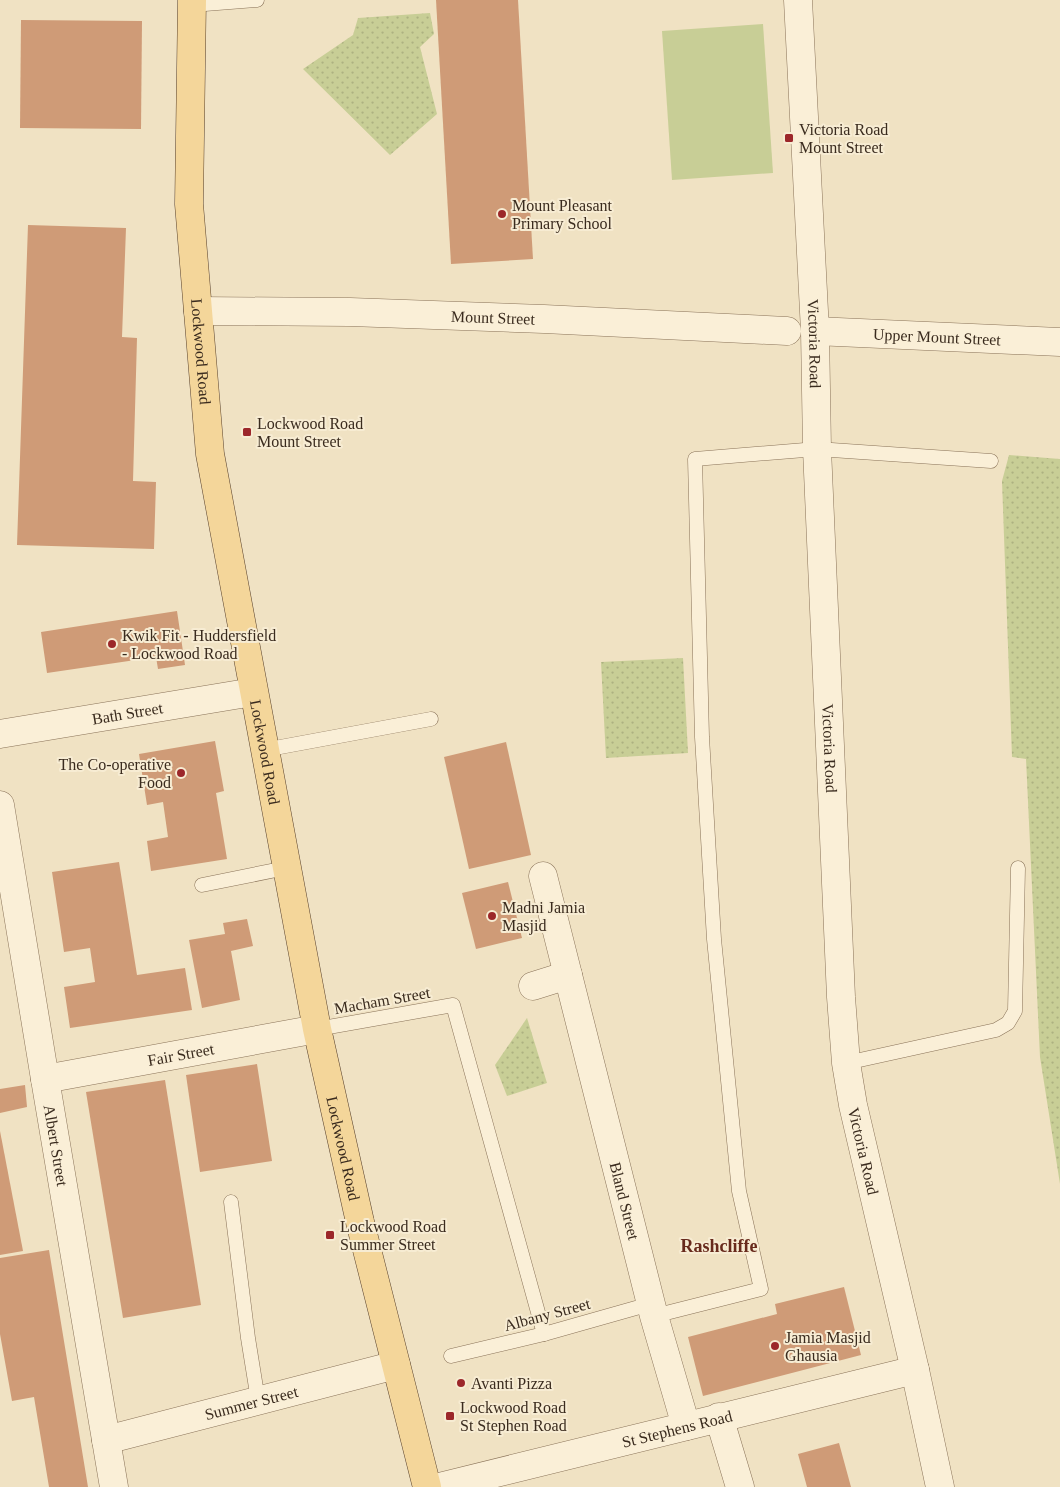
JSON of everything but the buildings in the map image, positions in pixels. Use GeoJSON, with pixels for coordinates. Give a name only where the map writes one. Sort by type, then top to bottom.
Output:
{"type":"FeatureCollection","features":[{"type":"Feature","properties":{"kind":"main road","name":"Lockwood Road"},"geometry":{"type":"LineString","coordinates":[[190,2],[189,204],[210,454],[317,1029],[360,1222],[427,1487]]}},
{"type":"Feature","properties":{"kind":"street","name":"Victoria Road"},"geometry":{"type":"LineString","coordinates":[[798,0],[815,331],[817,449],[841,997],[846,1063],[853,1105],[915,1370],[940,1487]]}},
{"type":"Feature","properties":{"kind":"street","name":"Mount Street"},"geometry":{"type":"LineString","coordinates":[[198,311],[369,313],[544,319],[787,331]]}},
{"type":"Feature","properties":{"kind":"street","name":"Upper Mount Street"},"geometry":{"type":"LineString","coordinates":[[815,331],[1060,342]]}},
{"type":"Feature","properties":{"kind":"street","name":"Bath Street"},"geometry":{"type":"LineString","coordinates":[[0,734],[253,692]]}},
{"type":"Feature","properties":{"kind":"street","name":"Albert Street"},"geometry":{"type":"LineString","coordinates":[[0,805],[114,1487]]}},
{"type":"Feature","properties":{"kind":"street","name":"Bland Street"},"geometry":{"type":"LineString","coordinates":[[544,876],[652,1310],[686,1426]]}},
{"type":"Feature","properties":{"kind":"street"},"geometry":{"type":"LineString","coordinates":[[533,986],[568,975]]}},
{"type":"Feature","properties":{"kind":"street","name":"Fair Street"},"geometry":{"type":"LineString","coordinates":[[45,1079],[317,1029]]}},
{"type":"Feature","properties":{"kind":"street","name":"Summer Street"},"geometry":{"type":"LineString","coordinates":[[106,1440],[396,1365]]}},
{"type":"Feature","properties":{"kind":"street","name":"St Stephens Road"},"geometry":{"type":"LineString","coordinates":[[439,1487],[915,1370]]}},
{"type":"Feature","properties":{"kind":"street"},"geometry":{"type":"LineString","coordinates":[[719,1417],[740,1487]]}},
{"type":"Feature","properties":{"kind":"lane","name":"Lockwood Road"},"geometry":{"type":"LineString","coordinates":[[190,2],[257,0]]}},
{"type":"Feature","properties":{"kind":"lane"},"geometry":{"type":"LineString","coordinates":[[817,449],[991,461]]}},
{"type":"Feature","properties":{"kind":"lane","name":"Albany Street"},"geometry":{"type":"LineString","coordinates":[[451,1356],[652,1310],[762,1289],[739,1191],[714,939],[702,737],[695,459],[817,449]]}},
{"type":"Feature","properties":{"kind":"lane"},"geometry":{"type":"LineString","coordinates":[[264,750],[432,719]]}},
{"type":"Feature","properties":{"kind":"lane"},"geometry":{"type":"LineString","coordinates":[[202,885],[286,868]]}},
{"type":"Feature","properties":{"kind":"lane"},"geometry":{"type":"LineString","coordinates":[[846,1063],[996,1030],[1008,1024],[1015,1011],[1018,868]]}},
{"type":"Feature","properties":{"kind":"lane","name":"Macham Street"},"geometry":{"type":"LineString","coordinates":[[317,1029],[453,1005],[544,1334]]}},
{"type":"Feature","properties":{"kind":"lane"},"geometry":{"type":"LineString","coordinates":[[231,1202],[248,1338],[258,1400]]}},
{"type":"Feature","properties":{"kind":"green space"},"geometry":{"type":"Polygon","coordinates":[[[430,13],[434,34],[420,47],[437,114],[390,155],[303,69],[353,35],[358,18],[430,13]]]}},
{"type":"Feature","properties":{"kind":"green space"},"geometry":{"type":"Polygon","coordinates":[[[763,24],[773,173],[672,180],[662,31],[763,24]]]}},
{"type":"Feature","properties":{"kind":"green space"},"geometry":{"type":"Polygon","coordinates":[[[1009,455],[1060,459],[1060,1184],[1040,1057],[1026,759],[1012,757],[1002,481],[1009,455]]]}},
{"type":"Feature","properties":{"kind":"green space"},"geometry":{"type":"Polygon","coordinates":[[[683,658],[688,753],[606,758],[601,662],[683,658]]]}},
{"type":"Feature","properties":{"kind":"green space"},"geometry":{"type":"Polygon","coordinates":[[[527,1018],[547,1083],[507,1096],[495,1065],[527,1018]]]}},
{"type":"Feature","properties":{"kind":"place","name":"Victoria Road Mount Street"},"geometry":{"type":"Point","coordinates":[789,138]}},
{"type":"Feature","properties":{"kind":"place","name":"Mount Pleasant Primary School"},"geometry":{"type":"Point","coordinates":[502,214]}},
{"type":"Feature","properties":{"kind":"place","name":"Lockwood Road Mount Street"},"geometry":{"type":"Point","coordinates":[247,432]}},
{"type":"Feature","properties":{"kind":"place","name":"Kwik Fit - Huddersfield - Lockwood Road"},"geometry":{"type":"Point","coordinates":[112,644]}},
{"type":"Feature","properties":{"kind":"place","name":"The Co-operative Food"},"geometry":{"type":"Point","coordinates":[181,773]}},
{"type":"Feature","properties":{"kind":"place","name":"Madni Jamia Masjid"},"geometry":{"type":"Point","coordinates":[492,916]}},
{"type":"Feature","properties":{"kind":"place","name":"Lockwood Road Summer Street"},"geometry":{"type":"Point","coordinates":[330,1235]}},
{"type":"Feature","properties":{"kind":"place","name":"Jamia Masjid Ghausia"},"geometry":{"type":"Point","coordinates":[775,1346]}},
{"type":"Feature","properties":{"kind":"place","name":"Avanti Pizza"},"geometry":{"type":"Point","coordinates":[461,1383]}},
{"type":"Feature","properties":{"kind":"place","name":"Lockwood Road St Stephen Road"},"geometry":{"type":"Point","coordinates":[450,1416]}},
{"type":"Feature","properties":{"kind":"district","name":"Rashcliffe"},"geometry":{"type":"Point","coordinates":[719,1246]}}]}
